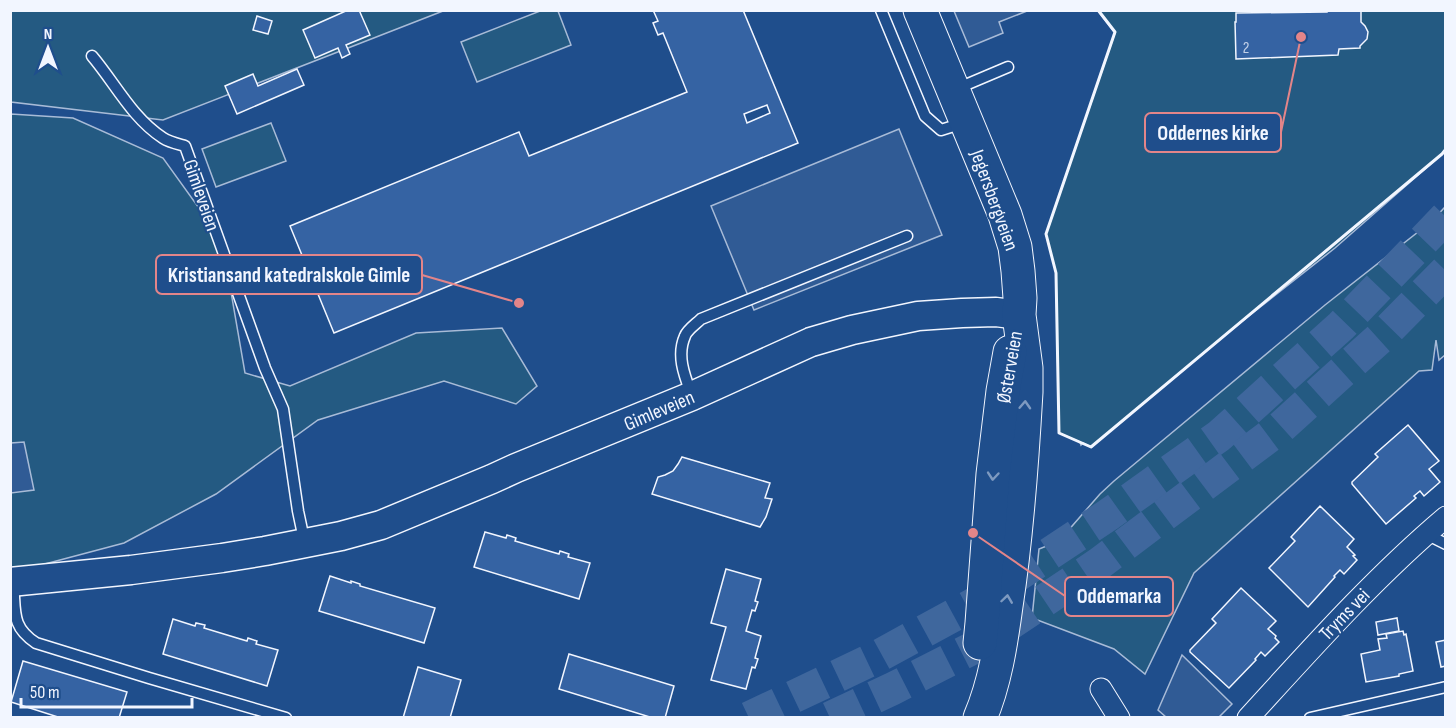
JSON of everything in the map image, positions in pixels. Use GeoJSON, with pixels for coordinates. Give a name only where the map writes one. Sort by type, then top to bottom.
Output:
{"type":"FeatureCollection","features":[{"type":"Feature","properties":{"kind":"main road","name":"Jegersbergveien"},"geometry":{"type":"LineString","coordinates":[[920,10],[1005,215],[1015,247],[1019,315]]}},
{"type":"Feature","properties":{"kind":"main road","name":"Østerveien"},"geometry":{"type":"LineString","coordinates":[[971,717],[982,623],[993,474],[1003,391],[1019,315]]}},
{"type":"Feature","properties":{"kind":"main road","name":"Østerveien"},"geometry":{"type":"LineString","coordinates":[[980,717],[986,705],[999,650],[1013,562],[1026,392],[1026,368],[1019,315]]}},
{"type":"Feature","properties":{"kind":"street","name":"Gimleveien"},"geometry":{"type":"LineString","coordinates":[[12,582],[131,570],[265,552],[381,525],[692,396],[811,342],[852,330],[918,316],[996,312],[1019,315]]}},
{"type":"Feature","properties":{"kind":"street","name":"Tryms vei"},"geometry":{"type":"LineString","coordinates":[[1248,717],[1325,633],[1398,559],[1446,517]]}},
{"type":"Feature","properties":{"kind":"street"},"geometry":{"type":"LineString","coordinates":[[1101,689],[1119,717]]}},
{"type":"Feature","properties":{"kind":"lane"},"geometry":{"type":"LineString","coordinates":[[881,10],[925,116],[941,130],[966,122]]}},
{"type":"Feature","properties":{"kind":"lane","name":"Gimleveien"},"geometry":{"type":"LineString","coordinates":[[92,56],[135,113],[152,130],[165,140],[185,146],[265,368],[283,409],[298,511],[307,543]]}},
{"type":"Feature","properties":{"kind":"lane"},"geometry":{"type":"LineString","coordinates":[[953,90],[1008,67]]}},
{"type":"Feature","properties":{"kind":"lane"},"geometry":{"type":"LineString","coordinates":[[692,396],[684,376],[680,354],[685,334],[701,320],[907,236]]}},
{"type":"Feature","properties":{"kind":"lane"},"geometry":{"type":"LineString","coordinates":[[1426,534],[1446,544]]}},
{"type":"Feature","properties":{"kind":"lane"},"geometry":{"type":"LineString","coordinates":[[12,582],[18,627],[36,643],[286,717]]}},
{"type":"Feature","properties":{"kind":"lane"},"geometry":{"type":"LineString","coordinates":[[1310,717],[1446,687]]}},
{"type":"Feature","properties":{"kind":"shaded area"},"geometry":{"type":"Polygon","coordinates":[[[11,11],[443,11],[163,120],[11,102],[11,11]]]}},
{"type":"Feature","properties":{"kind":"shaded area"},"geometry":{"type":"Polygon","coordinates":[[[540,11],[558,11],[571,45],[477,82],[461,42],[540,11]]]}},
{"type":"Feature","properties":{"kind":"shaded area"},"geometry":{"type":"Polygon","coordinates":[[[954,11],[1027,11],[999,22],[1003,33],[969,47],[954,11]]]}},
{"type":"Feature","properties":{"kind":"shaded area"},"geometry":{"type":"Polygon","coordinates":[[[1098,11],[1445,11],[1446,149],[1335,248],[1231,330],[1091,447],[1083,443],[1081,445],[1080,442],[1059,433],[1056,273],[1046,234],[1115,33],[1098,11]]]}},
{"type":"Feature","properties":{"kind":"shaded area"},"geometry":{"type":"Polygon","coordinates":[[[11,114],[73,118],[163,158],[222,240],[245,373],[290,386],[416,333],[502,328],[537,386],[516,404],[444,381],[318,420],[216,494],[124,543],[11,573],[11,114]]]}},
{"type":"Feature","properties":{"kind":"shaded area"},"geometry":{"type":"Polygon","coordinates":[[[271,123],[286,161],[216,187],[202,149],[271,123]]]}},
{"type":"Feature","properties":{"kind":"shaded area"},"geometry":{"type":"Polygon","coordinates":[[[899,129],[942,235],[754,310],[711,206],[899,129]]]}},
{"type":"Feature","properties":{"kind":"shaded area"},"geometry":{"type":"Polygon","coordinates":[[[1445,207],[1445,355],[1439,360],[1436,340],[1432,370],[1419,371],[1194,573],[1145,674],[1114,649],[1032,618],[1039,549],[1059,541],[1114,481],[1325,305],[1432,221],[1445,207]]]}},
{"type":"Feature","properties":{"kind":"shaded area"},"geometry":{"type":"Polygon","coordinates":[[[24,442],[34,490],[11,493],[11,443],[24,442]]]}},
{"type":"Feature","properties":{"kind":"shaded area"},"geometry":{"type":"Polygon","coordinates":[[[1182,655],[1232,704],[1219,717],[1166,717],[1158,710],[1182,655]]]}},
{"type":"Feature","properties":{"kind":"building"},"geometry":{"type":"Polygon","coordinates":[[[348,10],[359,10],[370,35],[346,45],[350,54],[342,58],[338,48],[315,58],[303,30],[348,10]]]}},
{"type":"Feature","properties":{"kind":"building"},"geometry":{"type":"Polygon","coordinates":[[[653,10],[743,10],[798,143],[334,333],[290,226],[519,132],[529,156],[687,92],[663,33],[658,35],[653,23],[658,21],[653,10]],[[767,105],[744,114],[747,123],[770,113],[767,105]]]}},
{"type":"Feature","properties":{"kind":"building"},"geometry":{"type":"Polygon","coordinates":[[[1327,10],[1361,10],[1361,22],[1368,32],[1367,39],[1360,48],[1339,49],[1338,55],[1236,59],[1236,13],[1327,12],[1327,10]]]}},
{"type":"Feature","properties":{"kind":"building"},"geometry":{"type":"Polygon","coordinates":[[[257,16],[272,21],[268,34],[253,30],[257,16]]]}},
{"type":"Feature","properties":{"kind":"building"},"geometry":{"type":"Polygon","coordinates":[[[297,69],[304,85],[237,114],[225,86],[253,74],[258,86],[297,69]]]}},
{"type":"Feature","properties":{"kind":"building"},"geometry":{"type":"Polygon","coordinates":[[[1408,425],[1439,461],[1429,469],[1440,482],[1424,496],[1420,491],[1414,496],[1416,498],[1386,524],[1352,482],[1378,457],[1375,454],[1408,425]]]}},
{"type":"Feature","properties":{"kind":"building"},"geometry":{"type":"Polygon","coordinates":[[[682,457],[770,483],[765,498],[772,499],[760,527],[652,494],[658,477],[673,471],[682,457]]]}},
{"type":"Feature","properties":{"kind":"building"},"geometry":{"type":"Polygon","coordinates":[[[1320,506],[1354,539],[1347,547],[1357,560],[1344,574],[1340,570],[1308,607],[1269,568],[1295,541],[1291,537],[1320,506]]]}},
{"type":"Feature","properties":{"kind":"building"},"geometry":{"type":"Polygon","coordinates":[[[485,532],[506,538],[507,535],[516,538],[515,541],[559,554],[560,551],[569,554],[568,557],[590,563],[579,599],[474,567],[485,532]]]}},
{"type":"Feature","properties":{"kind":"building"},"geometry":{"type":"Polygon","coordinates":[[[726,569],[761,579],[755,601],[758,602],[755,611],[752,610],[746,631],[761,636],[755,658],[758,659],[755,668],[752,667],[746,689],[711,680],[726,627],[711,623],[726,569]]]}},
{"type":"Feature","properties":{"kind":"building"},"geometry":{"type":"Polygon","coordinates":[[[330,576],[435,608],[424,643],[319,611],[330,576]]]}},
{"type":"Feature","properties":{"kind":"building"},"geometry":{"type":"Polygon","coordinates":[[[1241,588],[1276,621],[1268,629],[1279,642],[1265,656],[1261,652],[1229,688],[1190,650],[1216,623],[1212,619],[1241,588]]]}},
{"type":"Feature","properties":{"kind":"building"},"geometry":{"type":"Polygon","coordinates":[[[1397,618],[1399,631],[1378,635],[1376,622],[1397,618]]]}},
{"type":"Feature","properties":{"kind":"building"},"geometry":{"type":"Polygon","coordinates":[[[173,619],[195,626],[196,623],[205,625],[204,628],[247,641],[248,638],[257,641],[256,644],[278,650],[267,686],[163,654],[173,619]]]}},
{"type":"Feature","properties":{"kind":"building"},"geometry":{"type":"Polygon","coordinates":[[[1403,631],[1404,635],[1406,634],[1413,671],[1366,682],[1361,654],[1380,650],[1378,639],[1387,638],[1386,634],[1403,631]]]}},
{"type":"Feature","properties":{"kind":"building"},"geometry":{"type":"Polygon","coordinates":[[[1446,640],[1446,666],[1441,667],[1436,642],[1446,640]]]}},
{"type":"Feature","properties":{"kind":"building"},"geometry":{"type":"Polygon","coordinates":[[[569,654],[674,686],[665,718],[653,718],[559,689],[569,654]]]}},
{"type":"Feature","properties":{"kind":"building"},"geometry":{"type":"Polygon","coordinates":[[[23,661],[127,692],[119,718],[61,718],[11,702],[23,661]]]}},
{"type":"Feature","properties":{"kind":"building"},"geometry":{"type":"Polygon","coordinates":[[[418,667],[461,680],[450,718],[403,718],[418,667]]]}},
{"type":"Feature","properties":{"kind":"tunnel"},"geometry":{"type":"LineString","coordinates":[[749,718],[873,659],[974,604],[1108,515],[1219,436],[1341,326],[1446,217]]}},
{"type":"Feature","properties":{"kind":"tunnel"},"geometry":{"type":"LineString","coordinates":[[830,718],[977,646],[1100,563],[1280,428],[1382,336],[1446,271]]}},
{"type":"Feature","properties":{"kind":"wall"},"geometry":{"type":"LineString","coordinates":[[1098,10],[1115,32],[1046,234],[1056,273],[1059,433],[1091,447],[1446,149]]}},
{"type":"Feature","properties":{"kind":"place","name":"Oddernes kirke"},"geometry":{"type":"Point","coordinates":[1301,37]}},
{"type":"Feature","properties":{"kind":"place","name":"Kristiansand katedralskole Gimle"},"geometry":{"type":"Point","coordinates":[519,303]}},
{"type":"Feature","properties":{"kind":"place","name":"Oddemarka"},"geometry":{"type":"Point","coordinates":[973,533]}}]}
